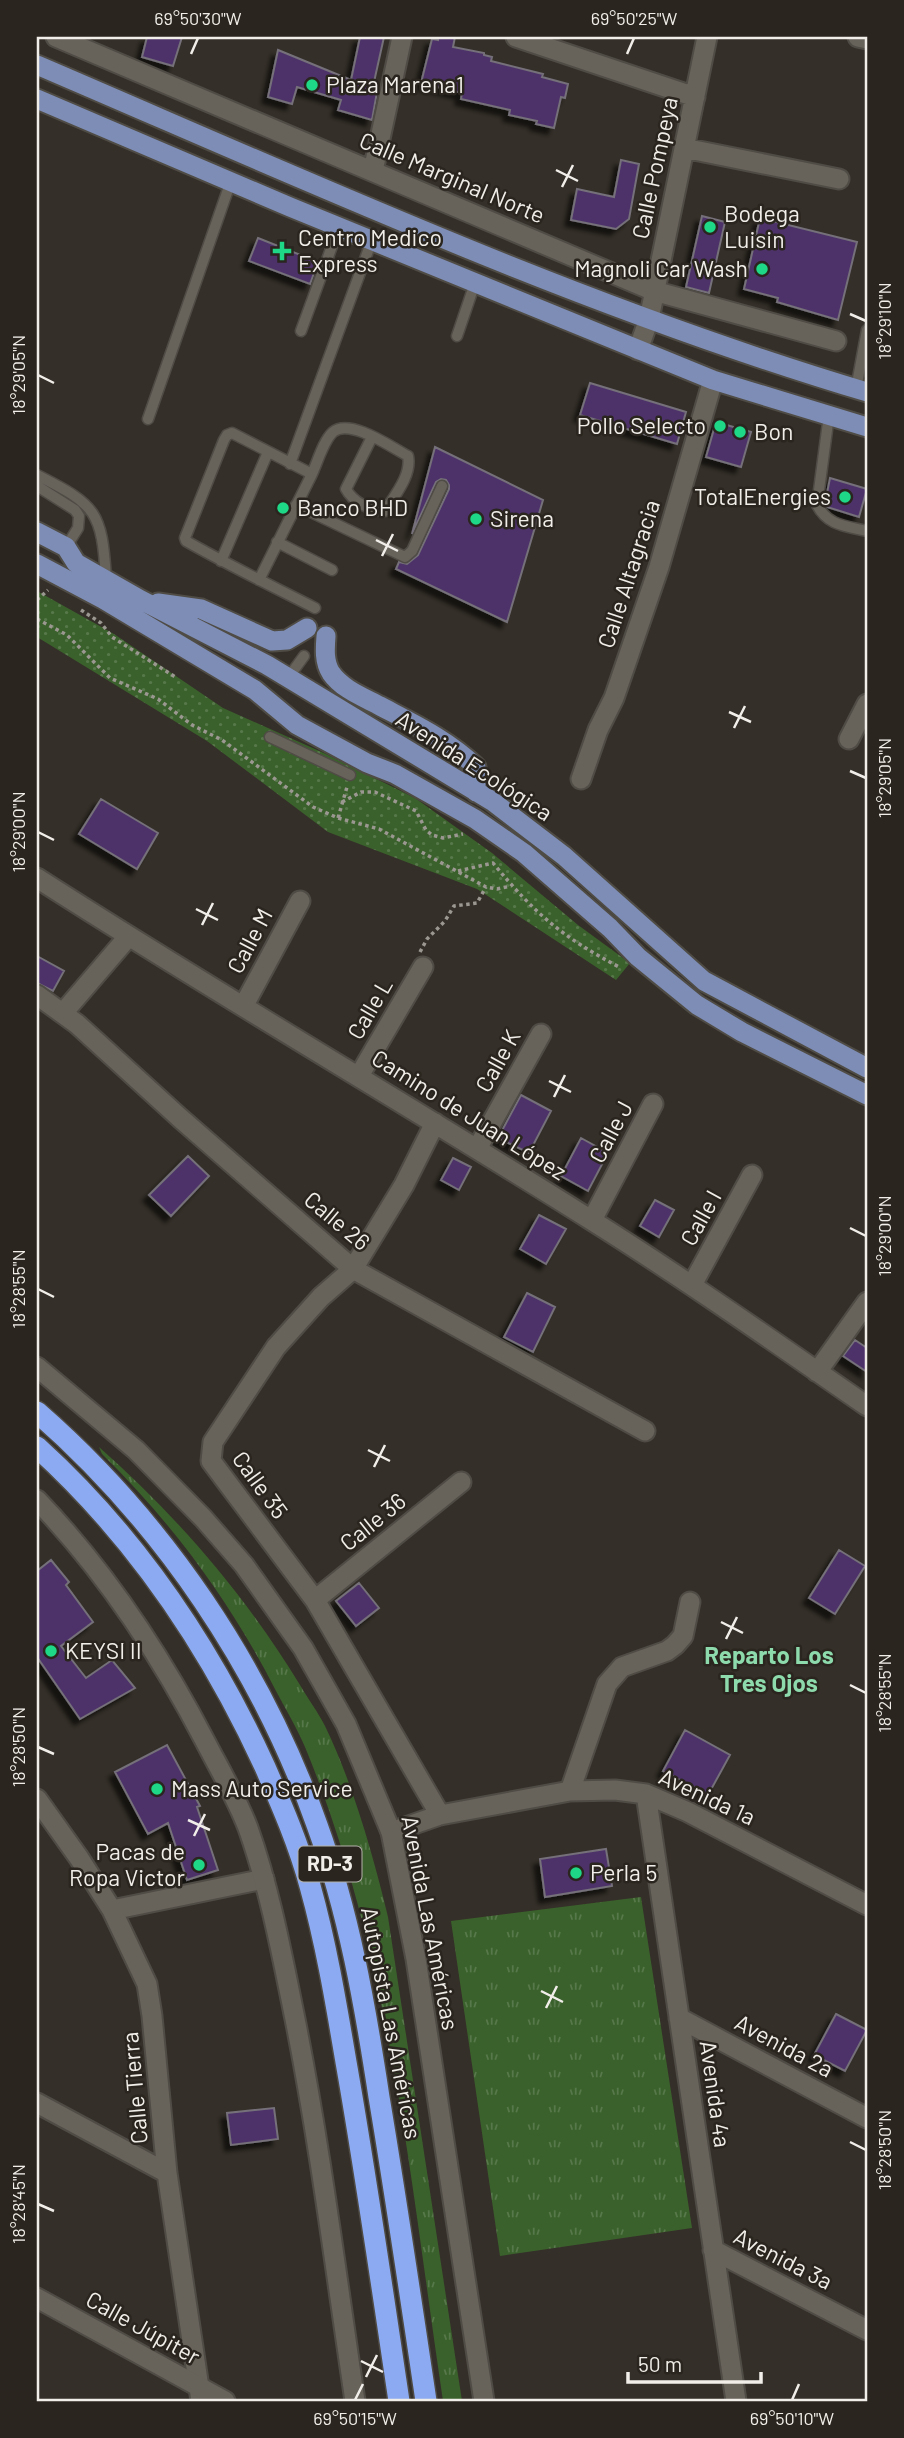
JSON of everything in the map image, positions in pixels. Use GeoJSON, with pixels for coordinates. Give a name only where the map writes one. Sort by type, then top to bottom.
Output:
{"type":"FeatureCollection","features":[{"type":"Feature","properties":{"kind":"highway","name":"Autopista Las Américas"},"geometry":{"type":"LineString","coordinates":[[37,1412],[106,1478],[184,1572],[224,1631],[276,1724],[299,1774],[336,1885],[365,2004],[426,2401]]}},
{"type":"Feature","properties":{"kind":"highway","name":"RD-3"},"geometry":{"type":"LineString","coordinates":[[37,1447],[100,1510],[144,1563],[183,1618],[252,1740],[292,1832],[310,1884],[337,2009],[399,2401]]}},
{"type":"Feature","properties":{"kind":"main road"},"geometry":{"type":"LineString","coordinates":[[37,65],[372,210],[649,319],[769,362],[862,391]]}},
{"type":"Feature","properties":{"kind":"main road"},"geometry":{"type":"LineString","coordinates":[[37,99],[713,380],[867,427]]}},
{"type":"Feature","properties":{"kind":"main road","name":"Avenida Ecológica"},"geometry":{"type":"LineString","coordinates":[[37,532],[65,547],[76,563],[267,665],[492,800],[564,856],[704,981],[867,1068]]}},
{"type":"Feature","properties":{"kind":"main road","name":"Avenida Ecológica"},"geometry":{"type":"LineString","coordinates":[[37,564],[255,690],[297,725],[367,763],[395,774],[475,819],[524,853],[610,928],[638,957],[697,1005],[742,1032],[867,1095]]}},
{"type":"Feature","properties":{"kind":"main road"},"geometry":{"type":"LineString","coordinates":[[141,600],[201,609],[272,641],[287,640],[307,628]]}},
{"type":"Feature","properties":{"kind":"main road"},"geometry":{"type":"LineString","coordinates":[[148,627],[168,626],[180,630],[268,679],[278,682],[288,679],[309,703],[378,741],[390,753],[395,774]]}},
{"type":"Feature","properties":{"kind":"main road"},"geometry":{"type":"LineString","coordinates":[[326,636],[328,666],[341,685],[433,734],[462,754],[476,767],[476,792]]}},
{"type":"Feature","properties":{"kind":"street","name":"Calle Marginal Norte"},"geometry":{"type":"LineString","coordinates":[[56,37],[81,42],[654,291],[836,341]]}},
{"type":"Feature","properties":{"kind":"street"},"geometry":{"type":"LineString","coordinates":[[373,171],[402,37]]}},
{"type":"Feature","properties":{"kind":"street"},"geometry":{"type":"LineString","coordinates":[[516,37],[695,97]]}},
{"type":"Feature","properties":{"kind":"street","name":"Calle Pompeya"},"geometry":{"type":"LineString","coordinates":[[638,350],[649,319],[707,37]]}},
{"type":"Feature","properties":{"kind":"street"},"geometry":{"type":"LineString","coordinates":[[858,37],[867,39]]}},
{"type":"Feature","properties":{"kind":"street"},"geometry":{"type":"LineString","coordinates":[[684,148],[839,179]]}},
{"type":"Feature","properties":{"kind":"street","name":"Calle Altagracia"},"geometry":{"type":"LineString","coordinates":[[581,779],[598,730],[614,698],[659,567],[713,380]]}},
{"type":"Feature","properties":{"kind":"street"},"geometry":{"type":"LineString","coordinates":[[849,739],[867,704]]}},
{"type":"Feature","properties":{"kind":"street","name":"Camino de Juan López"},"geometry":{"type":"LineString","coordinates":[[37,878],[128,937],[244,1005],[592,1220],[692,1285],[867,1406]]}},
{"type":"Feature","properties":{"kind":"street","name":"Calle M"},"geometry":{"type":"LineString","coordinates":[[244,1005],[300,901]]}},
{"type":"Feature","properties":{"kind":"street"},"geometry":{"type":"LineString","coordinates":[[63,1013],[128,937]]}},
{"type":"Feature","properties":{"kind":"street","name":"Calle L"},"geometry":{"type":"LineString","coordinates":[[359,1076],[423,967]]}},
{"type":"Feature","properties":{"kind":"street","name":"Calle 26"},"geometry":{"type":"LineString","coordinates":[[37,995],[63,1013],[354,1269],[645,1431]]}},
{"type":"Feature","properties":{"kind":"street","name":"Calle K"},"geometry":{"type":"LineString","coordinates":[[477,1149],[541,1034]]}},
{"type":"Feature","properties":{"kind":"street","name":"Calle J"},"geometry":{"type":"LineString","coordinates":[[592,1220],[653,1104]]}},
{"type":"Feature","properties":{"kind":"street","name":"Calle 35"},"geometry":{"type":"LineString","coordinates":[[435,1123],[404,1185],[354,1269],[321,1297],[276,1348],[213,1442],[211,1461],[315,1600],[440,1815]]}},
{"type":"Feature","properties":{"kind":"street","name":"Calle I"},"geometry":{"type":"LineString","coordinates":[[692,1285],[752,1175]]}},
{"type":"Feature","properties":{"kind":"street"},"geometry":{"type":"LineString","coordinates":[[817,1371],[867,1302]]}},
{"type":"Feature","properties":{"kind":"street","name":"Avenida Las Américas"},"geometry":{"type":"LineString","coordinates":[[37,1367],[136,1450],[181,1493],[235,1555],[303,1648],[346,1724],[391,1832],[416,1959],[484,2401]]}},
{"type":"Feature","properties":{"kind":"street","name":"Calle 36"},"geometry":{"type":"LineString","coordinates":[[315,1600],[461,1482]]}},
{"type":"Feature","properties":{"kind":"street"},"geometry":{"type":"LineString","coordinates":[[37,1500],[70,1534],[102,1574],[159,1660],[225,1779],[247,1826],[264,1879],[279,1941],[310,2099],[355,2401]]}},
{"type":"Feature","properties":{"kind":"street"},"geometry":{"type":"LineString","coordinates":[[570,1791],[607,1684],[622,1667],[667,1651],[675,1645],[682,1636],[690,1602]]}},
{"type":"Feature","properties":{"kind":"street","name":"Avenida 1a"},"geometry":{"type":"LineString","coordinates":[[391,1832],[440,1815],[570,1791],[615,1790],[646,1794],[688,1812],[867,1905]]}},
{"type":"Feature","properties":{"kind":"street","name":"Avenida 4a"},"geometry":{"type":"LineString","coordinates":[[646,1794],[736,2401]]}},
{"type":"Feature","properties":{"kind":"street","name":"Calle Tierra"},"geometry":{"type":"LineString","coordinates":[[37,1798],[112,1910],[147,1984],[167,2173],[199,2394]]}},
{"type":"Feature","properties":{"kind":"street"},"geometry":{"type":"LineString","coordinates":[[112,1910],[264,1879]]}},
{"type":"Feature","properties":{"kind":"street","name":"Avenida 2a"},"geometry":{"type":"LineString","coordinates":[[679,2018],[867,2118]]}},
{"type":"Feature","properties":{"kind":"street"},"geometry":{"type":"LineString","coordinates":[[37,2103],[167,2173]]}},
{"type":"Feature","properties":{"kind":"street","name":"Avenida 3a"},"geometry":{"type":"LineString","coordinates":[[712,2250],[867,2330]]}},
{"type":"Feature","properties":{"kind":"street","name":"Calle Júpiter"},"geometry":{"type":"LineString","coordinates":[[37,2298],[199,2394],[225,2401]]}},
{"type":"Feature","properties":{"kind":"lane"},"geometry":{"type":"LineString","coordinates":[[148,419],[231,181]]}},
{"type":"Feature","properties":{"kind":"lane"},"geometry":{"type":"LineString","coordinates":[[301,331],[338,226]]}},
{"type":"Feature","properties":{"kind":"lane"},"geometry":{"type":"LineString","coordinates":[[290,464],[372,240]]}},
{"type":"Feature","properties":{"kind":"lane"},"geometry":{"type":"LineString","coordinates":[[457,336],[475,283]]}},
{"type":"Feature","properties":{"kind":"lane"},"geometry":{"type":"LineString","coordinates":[[862,391],[867,330]]}},
{"type":"Feature","properties":{"kind":"lane"},"geometry":{"type":"LineString","coordinates":[[829,415],[817,505],[823,516],[834,523],[867,531]]}},
{"type":"Feature","properties":{"kind":"lane"},"geometry":{"type":"LineString","coordinates":[[258,580],[331,434],[338,429],[351,427],[372,437],[408,456],[410,463],[407,473],[386,511],[377,511],[351,499],[346,489],[372,437]]}},
{"type":"Feature","properties":{"kind":"lane"},"geometry":{"type":"LineString","coordinates":[[311,476],[232,433],[227,435],[185,532],[187,541],[315,608]]}},
{"type":"Feature","properties":{"kind":"lane"},"geometry":{"type":"LineString","coordinates":[[222,561],[268,452]]}},
{"type":"Feature","properties":{"kind":"lane"},"geometry":{"type":"LineString","coordinates":[[37,475],[80,498],[90,507],[99,528],[106,579]]}},
{"type":"Feature","properties":{"kind":"lane"},"geometry":{"type":"LineString","coordinates":[[37,486],[75,510],[79,516],[78,528],[65,547]]}},
{"type":"Feature","properties":{"kind":"lane"},"geometry":{"type":"LineString","coordinates":[[296,505],[405,557],[412,551],[442,486]]}},
{"type":"Feature","properties":{"kind":"lane"},"geometry":{"type":"LineString","coordinates":[[277,542],[332,570]]}},
{"type":"Feature","properties":{"kind":"lane"},"geometry":{"type":"LineString","coordinates":[[288,679],[304,656]]}},
{"type":"Feature","properties":{"kind":"lane"},"geometry":{"type":"LineString","coordinates":[[288,745],[297,725]]}},
{"type":"Feature","properties":{"kind":"lane"},"geometry":{"type":"LineString","coordinates":[[270,737],[350,775]]}},
{"type":"Feature","properties":{"kind":"path"},"geometry":{"type":"LineString","coordinates":[[37,600],[47,586],[59,595]]}},
{"type":"Feature","properties":{"kind":"path"},"geometry":{"type":"LineString","coordinates":[[74,605],[102,623],[112,636],[177,678]]}},
{"type":"Feature","properties":{"kind":"path"},"geometry":{"type":"LineString","coordinates":[[37,620],[67,635],[110,678],[158,699],[192,725],[222,740],[313,807],[338,818],[379,829],[486,887],[497,889],[511,886]]}},
{"type":"Feature","properties":{"kind":"path"},"geometry":{"type":"LineString","coordinates":[[338,818],[350,775]]}},
{"type":"Feature","properties":{"kind":"path"},"geometry":{"type":"LineString","coordinates":[[342,802],[361,792],[375,792],[416,811],[426,830],[432,835],[443,838],[462,835],[468,831]]}},
{"type":"Feature","properties":{"kind":"path"},"geometry":{"type":"LineString","coordinates":[[458,871],[493,863],[511,886],[558,931],[628,970]]}},
{"type":"Feature","properties":{"kind":"path"},"geometry":{"type":"LineString","coordinates":[[423,967],[421,947],[427,939],[454,906],[477,903],[486,887]]}},
{"type":"Feature","properties":{"kind":"green space"},"geometry":{"type":"Polygon","coordinates":[[[37,591],[114,634],[223,708],[415,798],[492,853],[578,925],[630,963],[616,980],[477,889],[328,832],[207,741],[37,637],[37,591]]]}},
{"type":"Feature","properties":{"kind":"green space"},"geometry":{"type":"Polygon","coordinates":[[[99,1447],[183,1529],[257,1620],[325,1726],[344,1771],[369,1845],[388,1917],[462,2401],[443,2401],[408,2152],[378,1987],[334,1826],[305,1747],[258,1658],[220,1595],[177,1536],[102,1454],[99,1447]]]}},
{"type":"Feature","properties":{"kind":"green space"},"geometry":{"type":"Polygon","coordinates":[[[641,1897],[692,2228],[500,2256],[451,1921],[641,1897]]]}},
{"type":"Feature","properties":{"kind":"building"},"geometry":{"type":"Polygon","coordinates":[[[147,37],[182,37],[173,66],[142,57],[147,37]]]}},
{"type":"Feature","properties":{"kind":"building","name":"Plaza Marena1"},"geometry":{"type":"Polygon","coordinates":[[[360,37],[384,37],[372,91],[377,92],[372,120],[338,110],[341,100],[297,87],[292,104],[268,97],[278,50],[351,80],[360,37]]]}},
{"type":"Feature","properties":{"kind":"building"},"geometry":{"type":"Polygon","coordinates":[[[438,37],[455,37],[453,47],[484,53],[492,57],[491,61],[543,74],[542,77],[568,84],[565,98],[561,97],[554,128],[509,115],[510,110],[461,99],[462,93],[421,83],[432,39],[438,40],[438,37]]]}},
{"type":"Feature","properties":{"kind":"building"},"geometry":{"type":"Polygon","coordinates":[[[621,160],[639,164],[629,219],[616,229],[571,220],[577,189],[614,197],[621,160]]]}},
{"type":"Feature","properties":{"kind":"building"},"geometry":{"type":"Polygon","coordinates":[[[702,216],[725,222],[709,293],[686,287],[702,216]]]}},
{"type":"Feature","properties":{"kind":"building"},"geometry":{"type":"Polygon","coordinates":[[[760,218],[857,242],[838,320],[777,302],[778,298],[744,289],[760,218]]]}},
{"type":"Feature","properties":{"kind":"building"},"geometry":{"type":"Polygon","coordinates":[[[258,238],[318,262],[310,284],[249,261],[258,238]]]}},
{"type":"Feature","properties":{"kind":"building"},"geometry":{"type":"Polygon","coordinates":[[[590,383],[686,412],[677,444],[580,415],[590,383]]]}},
{"type":"Feature","properties":{"kind":"building"},"geometry":{"type":"Polygon","coordinates":[[[716,422],[751,432],[741,467],[706,457],[716,422]]]}},
{"type":"Feature","properties":{"kind":"building","name":"Sirena"},"geometry":{"type":"Polygon","coordinates":[[[435,447],[543,500],[507,622],[396,569],[399,562],[407,564],[418,555],[449,489],[446,480],[436,482],[412,534],[435,447]]]}},
{"type":"Feature","properties":{"kind":"building","name":"TotalEnergies"},"geometry":{"type":"Polygon","coordinates":[[[830,478],[867,489],[859,517],[827,507],[825,503],[830,478]]]}},
{"type":"Feature","properties":{"kind":"building"},"geometry":{"type":"Polygon","coordinates":[[[101,799],[158,833],[137,869],[79,834],[101,799]]]}},
{"type":"Feature","properties":{"kind":"building"},"geometry":{"type":"Polygon","coordinates":[[[37,956],[64,971],[53,991],[37,983],[37,956]]]}},
{"type":"Feature","properties":{"kind":"building"},"geometry":{"type":"Polygon","coordinates":[[[521,1095],[551,1111],[529,1153],[498,1138],[521,1095]]]}},
{"type":"Feature","properties":{"kind":"building"},"geometry":{"type":"Polygon","coordinates":[[[581,1138],[608,1153],[588,1191],[561,1176],[581,1138]]]}},
{"type":"Feature","properties":{"kind":"building"},"geometry":{"type":"Polygon","coordinates":[[[188,1156],[209,1176],[171,1216],[149,1195],[188,1156]]]}},
{"type":"Feature","properties":{"kind":"building"},"geometry":{"type":"Polygon","coordinates":[[[453,1158],[471,1167],[459,1190],[441,1180],[453,1158]]]}},
{"type":"Feature","properties":{"kind":"building"},"geometry":{"type":"Polygon","coordinates":[[[655,1200],[674,1210],[659,1237],[640,1226],[655,1200]]]}},
{"type":"Feature","properties":{"kind":"building"},"geometry":{"type":"Polygon","coordinates":[[[539,1215],[566,1229],[546,1264],[520,1249],[539,1215]]]}},
{"type":"Feature","properties":{"kind":"building"},"geometry":{"type":"Polygon","coordinates":[[[527,1293],[555,1307],[533,1352],[504,1337],[527,1293]]]}},
{"type":"Feature","properties":{"kind":"building"},"geometry":{"type":"Polygon","coordinates":[[[855,1340],[867,1348],[867,1372],[843,1356],[855,1340]]]}},
{"type":"Feature","properties":{"kind":"building"},"geometry":{"type":"Polygon","coordinates":[[[839,1550],[865,1566],[835,1614],[809,1598],[839,1550]]]}},
{"type":"Feature","properties":{"kind":"building","name":"KEYSI II"},"geometry":{"type":"Polygon","coordinates":[[[51,1560],[69,1582],[66,1585],[93,1622],[61,1646],[86,1678],[112,1660],[135,1688],[80,1719],[37,1657],[37,1571],[51,1560]]]}},
{"type":"Feature","properties":{"kind":"building"},"geometry":{"type":"Polygon","coordinates":[[[359,1583],[379,1608],[356,1626],[336,1601],[359,1583]]]}},
{"type":"Feature","properties":{"kind":"building"},"geometry":{"type":"Polygon","coordinates":[[[685,1730],[730,1755],[708,1795],[663,1771],[685,1730]]]}},
{"type":"Feature","properties":{"kind":"building","name":"Mass Auto Service"},"geometry":{"type":"Polygon","coordinates":[[[167,1745],[200,1806],[197,1807],[218,1870],[187,1880],[168,1823],[148,1834],[115,1772],[167,1745]]]}},
{"type":"Feature","properties":{"kind":"building","name":"Perla 5"},"geometry":{"type":"Polygon","coordinates":[[[606,1849],[612,1886],[545,1897],[540,1859],[606,1849]]]}},
{"type":"Feature","properties":{"kind":"building"},"geometry":{"type":"Polygon","coordinates":[[[836,2014],[867,2030],[845,2071],[814,2055],[836,2014]]]}},
{"type":"Feature","properties":{"kind":"building"},"geometry":{"type":"Polygon","coordinates":[[[274,2108],[278,2139],[231,2145],[227,2113],[274,2108]]]}},
{"type":"Feature","properties":{"kind":"place","name":"Plaza Marena1"},"geometry":{"type":"Point","coordinates":[312,85]}},
{"type":"Feature","properties":{"kind":"place","name":"Bodega Luisin"},"geometry":{"type":"Point","coordinates":[710,227]}},
{"type":"Feature","properties":{"kind":"place","name":"Centro Medico Express"},"geometry":{"type":"Point","coordinates":[282,251]}},
{"type":"Feature","properties":{"kind":"place","name":"Magnoli Car Wash"},"geometry":{"type":"Point","coordinates":[762,269]}},
{"type":"Feature","properties":{"kind":"place","name":"Pollo Selecto"},"geometry":{"type":"Point","coordinates":[720,426]}},
{"type":"Feature","properties":{"kind":"place","name":"Bon"},"geometry":{"type":"Point","coordinates":[740,432]}},
{"type":"Feature","properties":{"kind":"place","name":"TotalEnergies"},"geometry":{"type":"Point","coordinates":[845,497]}},
{"type":"Feature","properties":{"kind":"place","name":"Banco BHD"},"geometry":{"type":"Point","coordinates":[283,508]}},
{"type":"Feature","properties":{"kind":"place","name":"Sirena"},"geometry":{"type":"Point","coordinates":[476,519]}},
{"type":"Feature","properties":{"kind":"place","name":"KEYSI II"},"geometry":{"type":"Point","coordinates":[51,1651]}},
{"type":"Feature","properties":{"kind":"place","name":"Mass Auto Service"},"geometry":{"type":"Point","coordinates":[157,1789]}},
{"type":"Feature","properties":{"kind":"place","name":"Pacas de Ropa Victor"},"geometry":{"type":"Point","coordinates":[199,1865]}},
{"type":"Feature","properties":{"kind":"place","name":"Perla 5"},"geometry":{"type":"Point","coordinates":[576,1873]}},
{"type":"Feature","properties":{"kind":"district","name":"Reparto Los Tres Ojos"},"geometry":{"type":"Point","coordinates":[769,1670]}}]}
